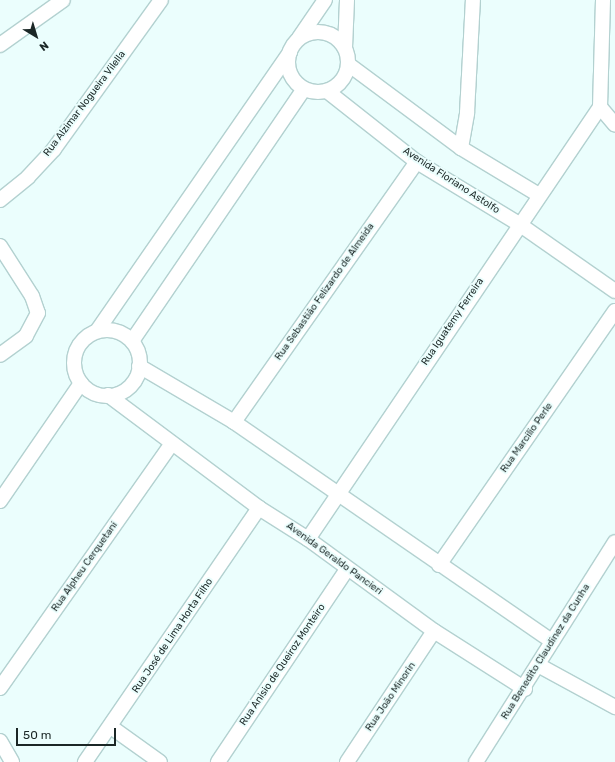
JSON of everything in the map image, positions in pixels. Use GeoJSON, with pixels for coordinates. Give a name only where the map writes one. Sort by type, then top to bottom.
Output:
{"type":"FeatureCollection","features":[{"type":"Feature","properties":{"kind":"street"},"geometry":{"type":"LineString","coordinates":[[0,45],[63,0]]}},
{"type":"Feature","properties":{"kind":"street","name":"Rua Alzimar Nogueira Vilella"},"geometry":{"type":"LineString","coordinates":[[0,200],[28,177],[54,148],[161,0]]}},
{"type":"Feature","properties":{"kind":"street"},"geometry":{"type":"LineString","coordinates":[[140,366],[126,390],[108,396],[98,395],[81,383],[76,374],[75,353],[80,344],[97,331],[325,0]]}},
{"type":"Feature","properties":{"kind":"street"},"geometry":{"type":"LineString","coordinates":[[304,89],[327,90],[342,81],[348,64],[345,48],[347,0]]}},
{"type":"Feature","properties":{"kind":"street"},"geometry":{"type":"LineString","coordinates":[[461,148],[467,113],[473,0]]}},
{"type":"Feature","properties":{"kind":"street"},"geometry":{"type":"LineString","coordinates":[[603,0],[600,107],[615,125]]}},
{"type":"Feature","properties":{"kind":"street"},"geometry":{"type":"LineString","coordinates":[[298,40],[310,33],[324,32],[340,40],[345,48]]}},
{"type":"Feature","properties":{"kind":"street"},"geometry":{"type":"LineString","coordinates":[[290,52],[289,69],[304,89]]}},
{"type":"Feature","properties":{"kind":"street"},"geometry":{"type":"LineString","coordinates":[[348,64],[461,148],[539,195]]}},
{"type":"Feature","properties":{"kind":"street"},"geometry":{"type":"LineString","coordinates":[[132,341],[304,89]]}},
{"type":"Feature","properties":{"kind":"street","name":"Avenida Floriano Astolfo"},"geometry":{"type":"LineString","coordinates":[[327,90],[417,162],[519,224],[615,291]]}},
{"type":"Feature","properties":{"kind":"street","name":"Rua Iguatemy Ferreira"},"geometry":{"type":"LineString","coordinates":[[308,539],[336,495],[519,224],[600,107]]}},
{"type":"Feature","properties":{"kind":"street","name":"Rua Sebastião Felizardo de Almeida"},"geometry":{"type":"LineString","coordinates":[[234,422],[417,162]]}},
{"type":"Feature","properties":{"kind":"street"},"geometry":{"type":"LineString","coordinates":[[0,246],[32,296],[38,313],[26,336],[0,355]]}},
{"type":"Feature","properties":{"kind":"street","name":"Rua Marcilio Perle"},"geometry":{"type":"LineString","coordinates":[[439,565],[615,311]]}},
{"type":"Feature","properties":{"kind":"street"},"geometry":{"type":"LineString","coordinates":[[97,331],[116,331],[132,341],[140,366],[234,422],[336,495],[551,641]]}},
{"type":"Feature","properties":{"kind":"street"},"geometry":{"type":"LineString","coordinates":[[0,501],[81,383]]}},
{"type":"Feature","properties":{"kind":"street","name":"Avenida Geraldo Pancieri"},"geometry":{"type":"LineString","coordinates":[[108,396],[171,446],[259,508],[308,539],[347,569],[434,631],[525,689]]}},
{"type":"Feature","properties":{"kind":"street","name":"Rua Alpheu Cerquetani"},"geometry":{"type":"LineString","coordinates":[[0,688],[171,446]]}},
{"type":"Feature","properties":{"kind":"street","name":"Rua José de Lima Horta Filho"},"geometry":{"type":"LineString","coordinates":[[85,762],[259,508]]}},
{"type":"Feature","properties":{"kind":"street","name":"Rua Benedito Claudinez da Cunha"},"geometry":{"type":"LineString","coordinates":[[476,762],[525,689],[551,641],[615,542]]}},
{"type":"Feature","properties":{"kind":"street","name":"Rua Anisio de Queiroz Monteiro"},"geometry":{"type":"LineString","coordinates":[[218,762],[347,569]]}},
{"type":"Feature","properties":{"kind":"street","name":"Rua João Minorin"},"geometry":{"type":"LineString","coordinates":[[348,762],[434,631]]}},
{"type":"Feature","properties":{"kind":"street"},"geometry":{"type":"LineString","coordinates":[[538,665],[615,707]]}},
{"type":"Feature","properties":{"kind":"street"},"geometry":{"type":"LineString","coordinates":[[110,727],[160,762]]}},
{"type":"Feature","properties":{"kind":"street"},"geometry":{"type":"LineString","coordinates":[[0,741],[12,762]]}}]}
